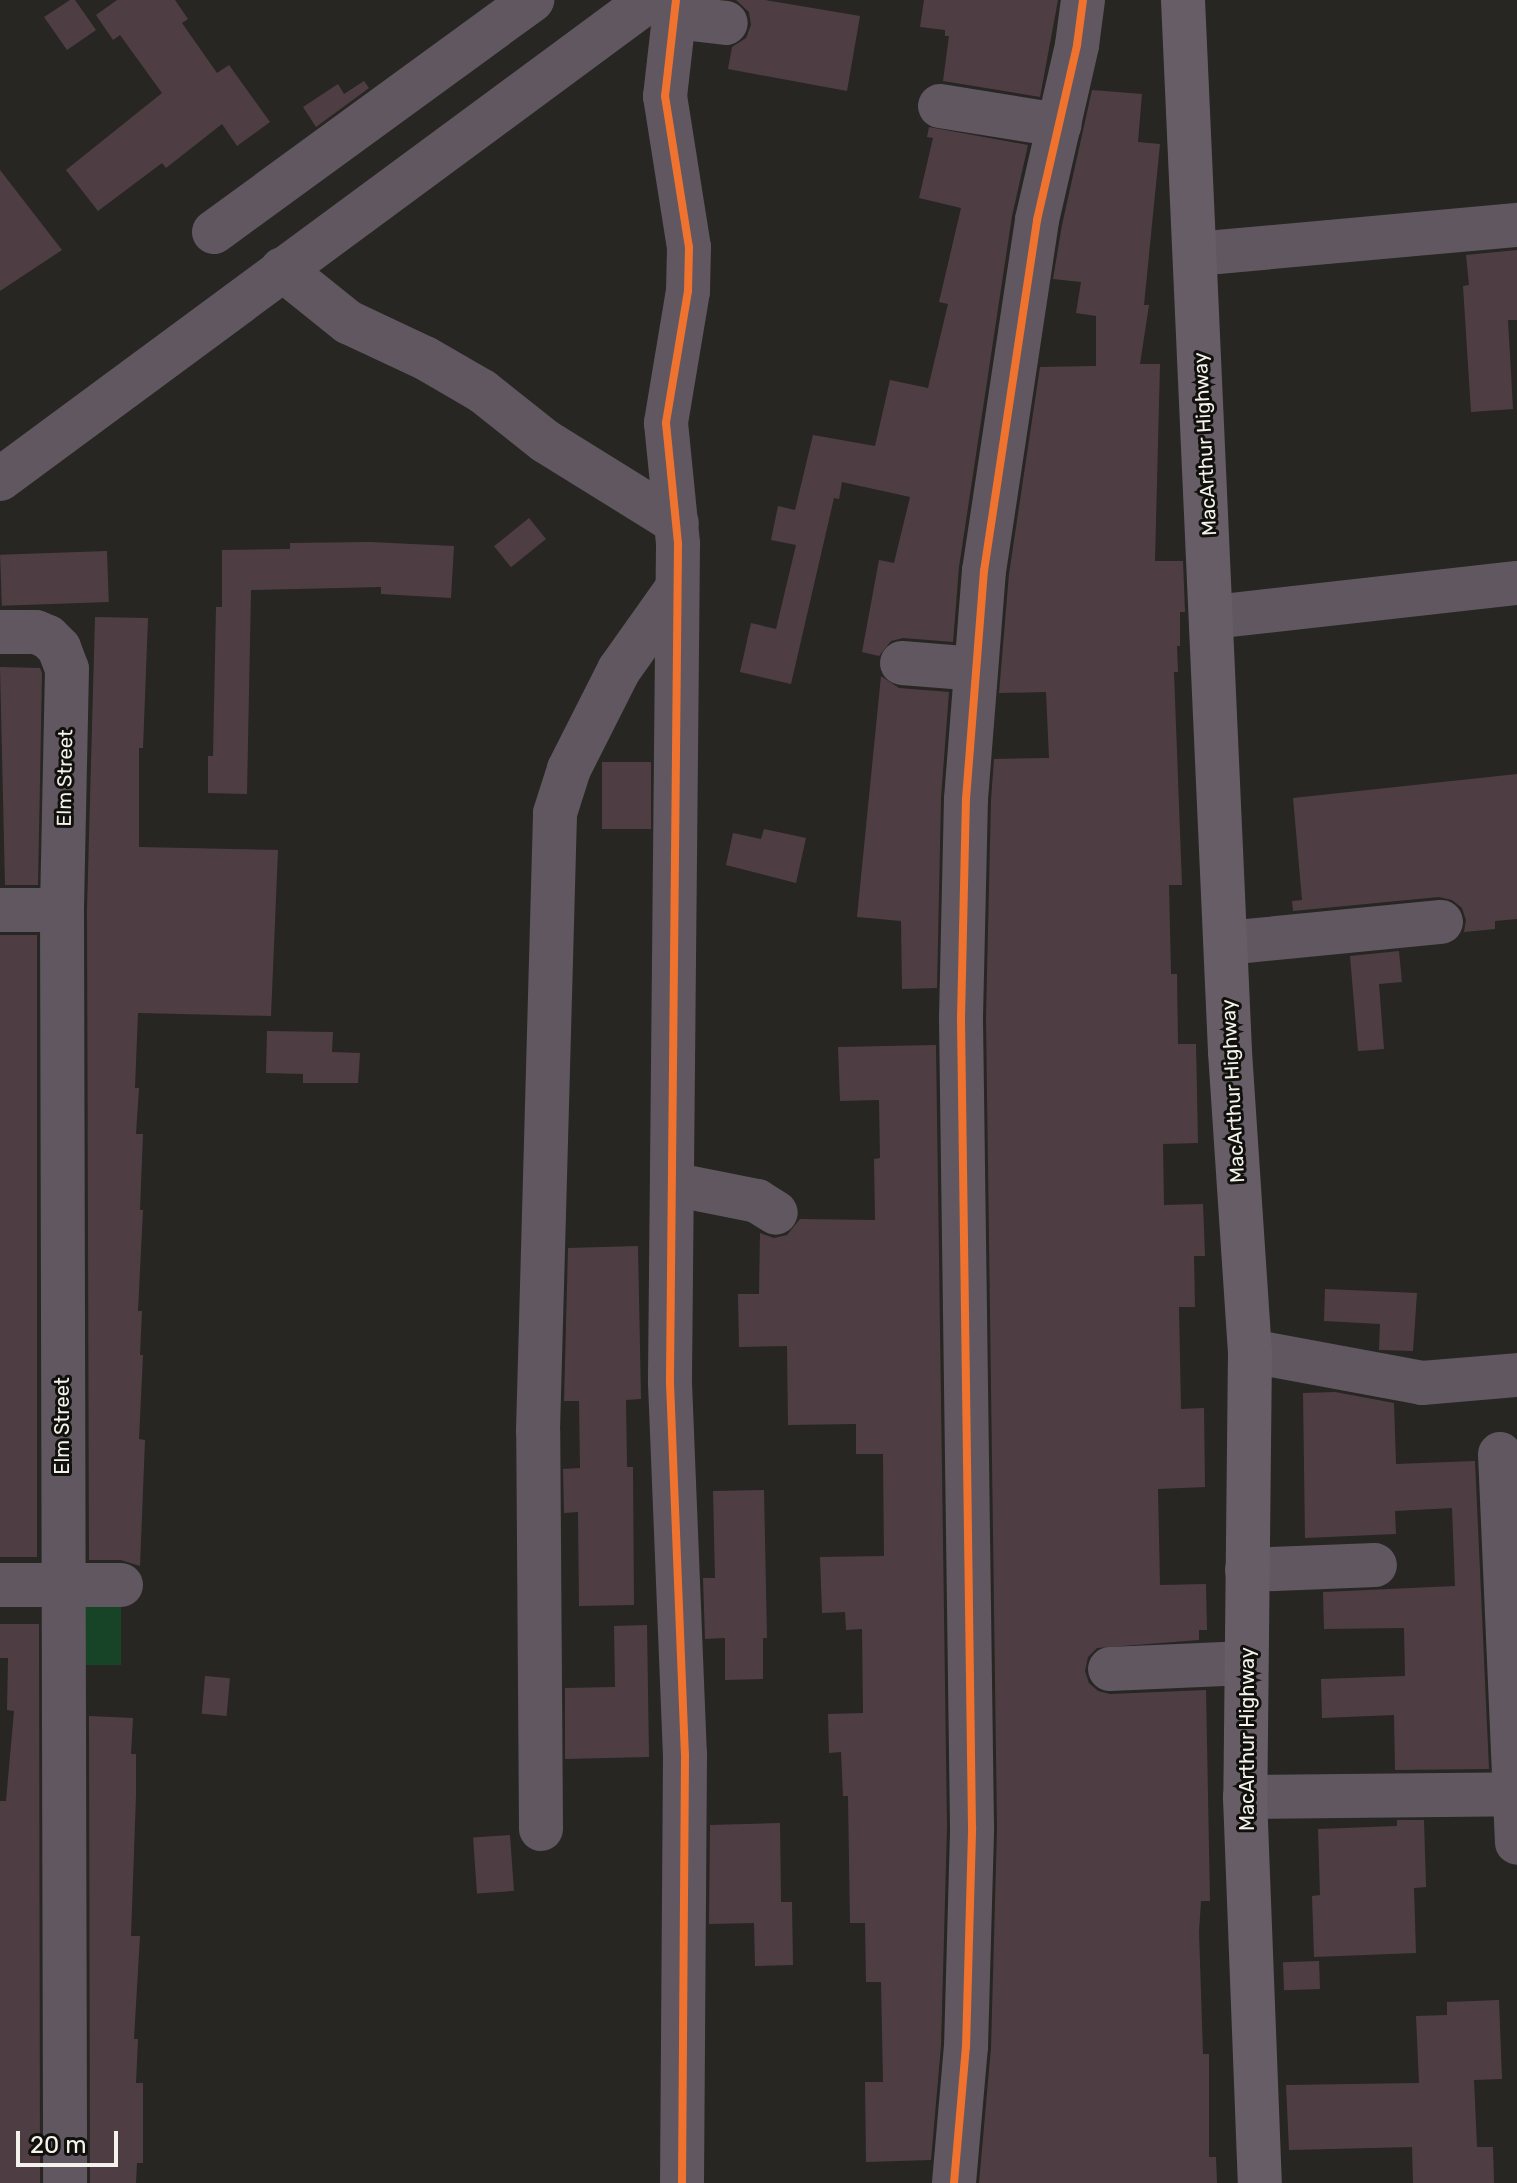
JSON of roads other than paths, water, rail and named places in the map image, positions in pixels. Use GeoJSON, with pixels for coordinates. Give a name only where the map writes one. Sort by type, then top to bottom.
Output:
{"type":"FeatureCollection","features":[{"type":"Feature","properties":{"kind":"highway","name":"MacArthur Highway"},"geometry":{"type":"LineString","coordinates":[[1183,0],[1226,943],[1250,1351],[1245,1797],[1260,2183]]}},
{"type":"Feature","properties":{"kind":"street"},"geometry":{"type":"LineString","coordinates":[[214,232],[532,0]]}},
{"type":"Feature","properties":{"kind":"street"},"geometry":{"type":"LineString","coordinates":[[954,2183],[966,2047],[972,1827],[961,1018],[966,799],[984,571],[1035,235],[1083,0]]}},
{"type":"Feature","properties":{"kind":"street"},"geometry":{"type":"LineString","coordinates":[[666,6],[726,23]]}},
{"type":"Feature","properties":{"kind":"street"},"geometry":{"type":"LineString","coordinates":[[0,479],[282,269],[666,6]]}},
{"type":"Feature","properties":{"kind":"street"},"geometry":{"type":"LineString","coordinates":[[666,6],[665,96],[689,247],[688,291],[666,423],[677,523],[670,1383],[685,1755],[682,2183]]}},
{"type":"Feature","properties":{"kind":"street"},"geometry":{"type":"LineString","coordinates":[[940,106],[1059,125]]}},
{"type":"Feature","properties":{"kind":"street"},"geometry":{"type":"LineString","coordinates":[[1196,254],[1517,225]]}},
{"type":"Feature","properties":{"kind":"street"},"geometry":{"type":"LineString","coordinates":[[282,269],[348,322],[425,358],[482,391],[555,448],[677,523]]}},
{"type":"Feature","properties":{"kind":"street"},"geometry":{"type":"LineString","coordinates":[[1213,617],[1517,583]]}},
{"type":"Feature","properties":{"kind":"street"},"geometry":{"type":"LineString","coordinates":[[541,1829],[538,1431],[555,813],[575,756],[612,682],[636,641],[677,588]]}},
{"type":"Feature","properties":{"kind":"street","name":"Elm Street"},"geometry":{"type":"LineString","coordinates":[[0,632],[36,632],[48,637],[59,648],[67,669],[62,910],[61,1585],[65,2183]]}},
{"type":"Feature","properties":{"kind":"street"},"geometry":{"type":"LineString","coordinates":[[902,663],[976,669]]}},
{"type":"Feature","properties":{"kind":"street"},"geometry":{"type":"LineString","coordinates":[[0,910],[62,910]]}},
{"type":"Feature","properties":{"kind":"street"},"geometry":{"type":"LineString","coordinates":[[1226,943],[1441,922]]}},
{"type":"Feature","properties":{"kind":"street"},"geometry":{"type":"LineString","coordinates":[[672,1184],[757,1201],[776,1213]]}},
{"type":"Feature","properties":{"kind":"street"},"geometry":{"type":"LineString","coordinates":[[1250,1351],[1422,1383],[1517,1375]]}},
{"type":"Feature","properties":{"kind":"street"},"geometry":{"type":"LineString","coordinates":[[1500,1454],[1517,1843]]}},
{"type":"Feature","properties":{"kind":"street"},"geometry":{"type":"LineString","coordinates":[[1247,1570],[1375,1565]]}},
{"type":"Feature","properties":{"kind":"street"},"geometry":{"type":"LineString","coordinates":[[0,1585],[121,1585]]}},
{"type":"Feature","properties":{"kind":"street"},"geometry":{"type":"LineString","coordinates":[[1110,1669],[1246,1663]]}},
{"type":"Feature","properties":{"kind":"street"},"geometry":{"type":"LineString","coordinates":[[1245,1797],[1516,1794]]}}]}
